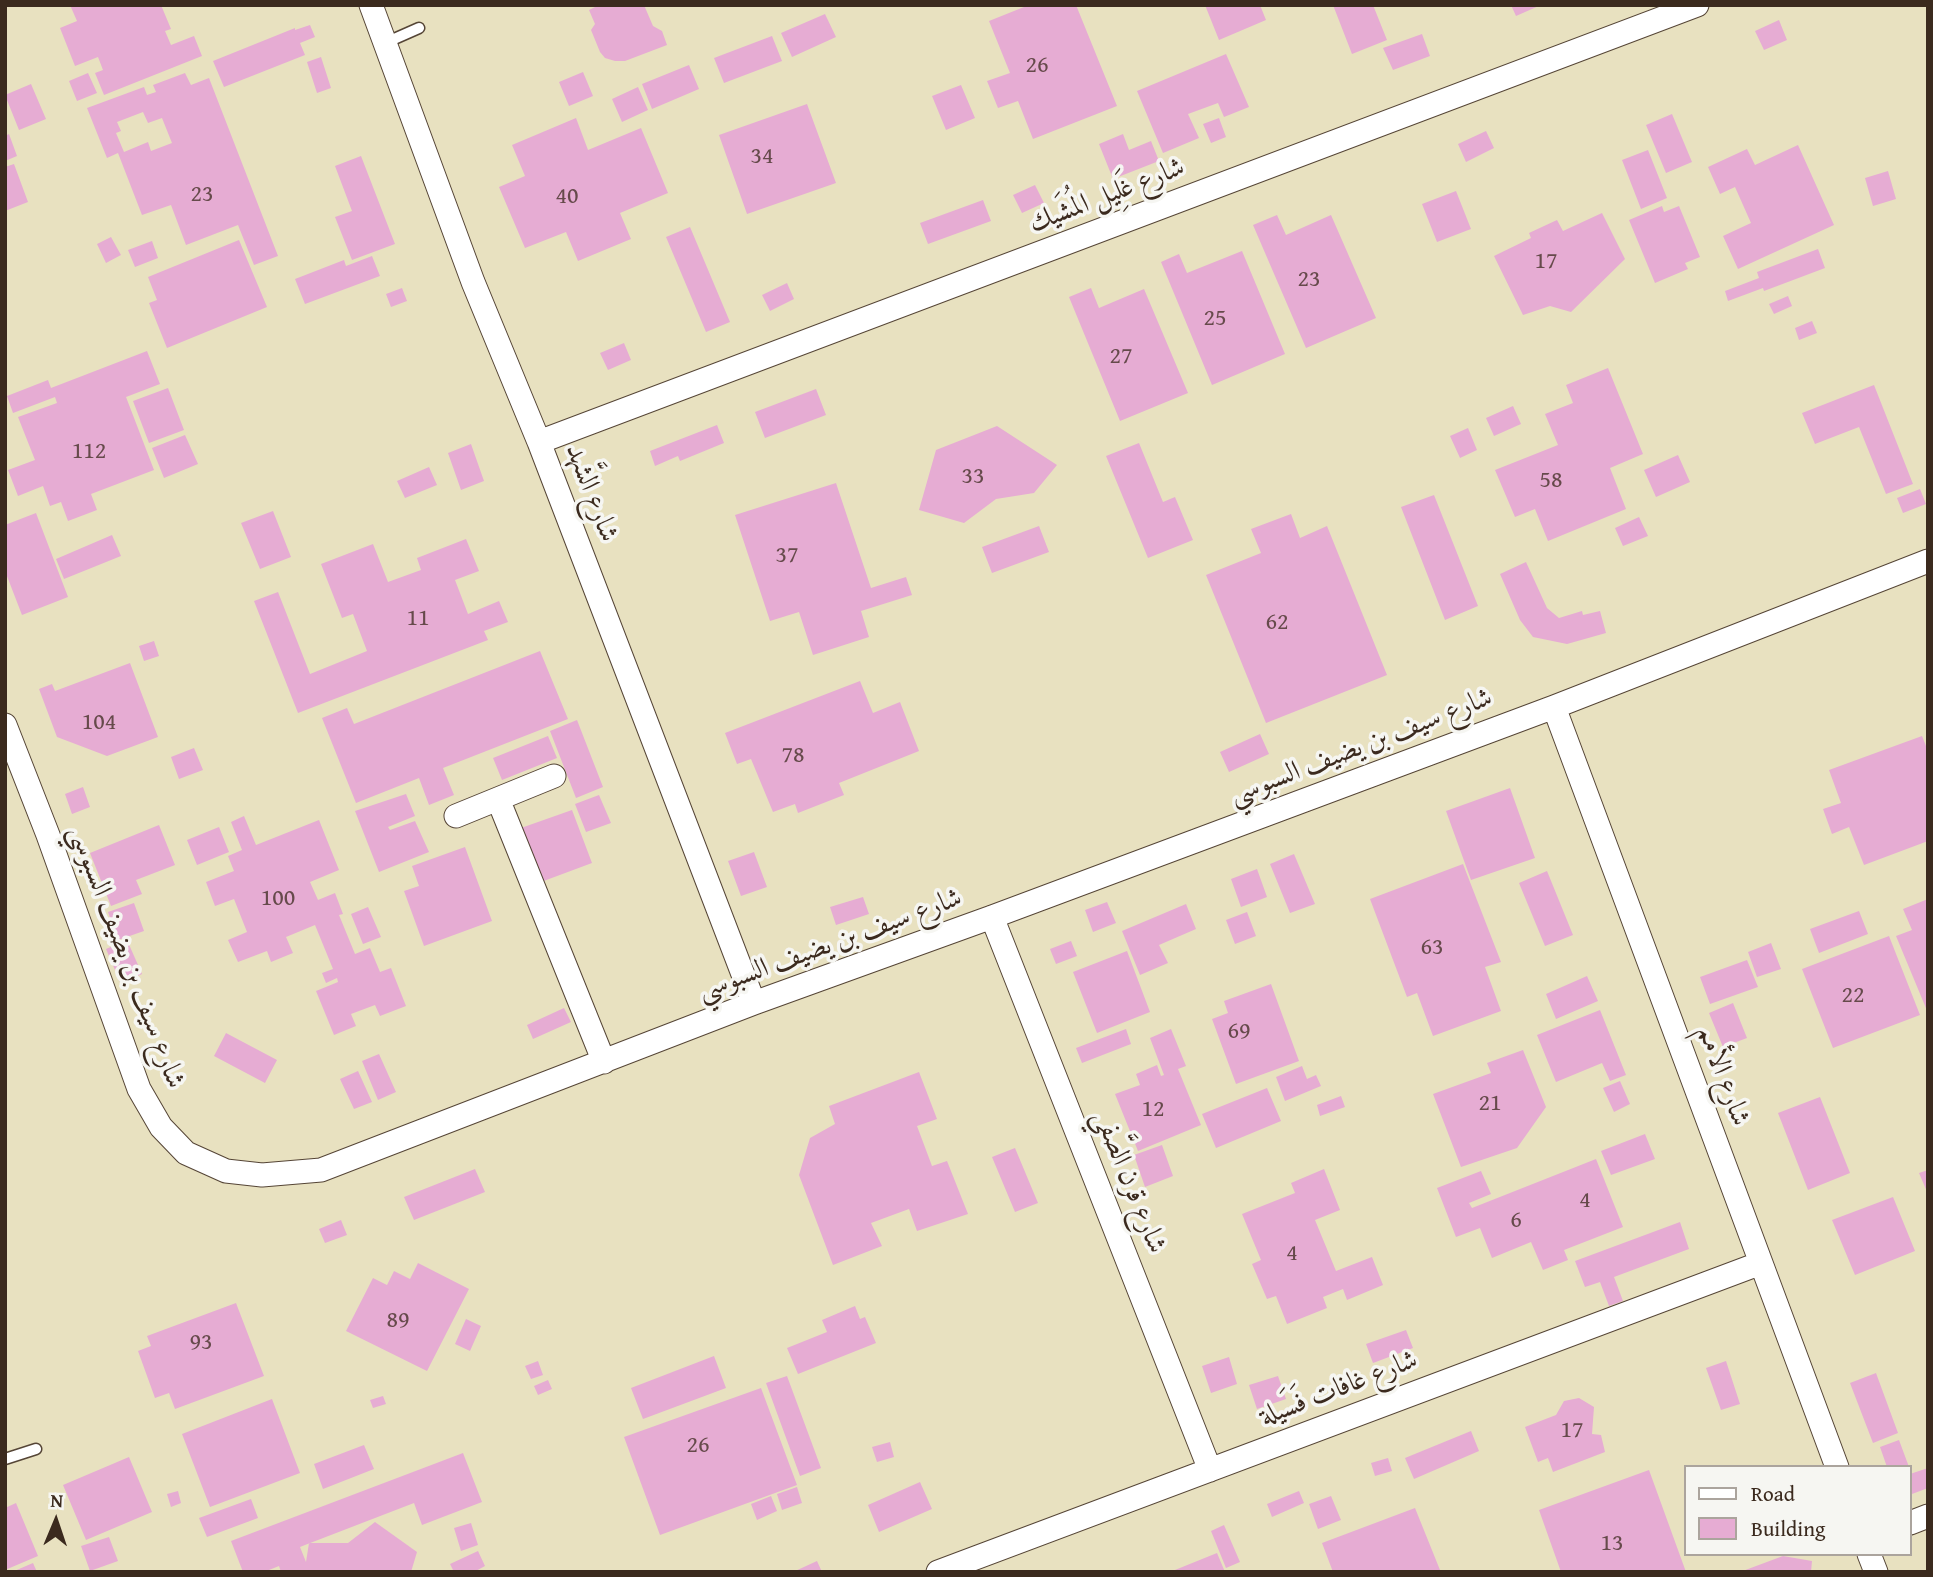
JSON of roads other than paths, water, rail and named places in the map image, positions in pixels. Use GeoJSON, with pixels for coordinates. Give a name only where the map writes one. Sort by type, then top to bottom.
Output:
{"type":"FeatureCollection","features":[{"type":"Feature","properties":{"kind":"street","name":"شارع الشَّهد"},"geometry":{"type":"LineString","coordinates":[[371,5],[473,282],[539,442],[754,1003]]}},
{"type":"Feature","properties":{"kind":"street","name":"شارع غَلِيل المُشَيك"},"geometry":{"type":"LineString","coordinates":[[539,442],[1697,5]]}},
{"type":"Feature","properties":{"kind":"street","name":"شارع سيف بن يضيف السبوسي"},"geometry":{"type":"LineString","coordinates":[[5,725],[48,835],[139,1089],[161,1127],[186,1153],[226,1171],[262,1175],[321,1170],[754,1003],[1554,707],[1928,561]]}},
{"type":"Feature","properties":{"kind":"street","name":"شارع الأمم"},"geometry":{"type":"LineString","coordinates":[[1554,707],[1836,1465]]}},
{"type":"Feature","properties":{"kind":"street"},"geometry":{"type":"LineString","coordinates":[[456,816],[554,776]]}},
{"type":"Feature","properties":{"kind":"street"},"geometry":{"type":"LineString","coordinates":[[498,799],[604,1062]]}},
{"type":"Feature","properties":{"kind":"street","name":"شارع قرن الصَّفي"},"geometry":{"type":"LineString","coordinates":[[992,917],[1210,1469]]}},
{"type":"Feature","properties":{"kind":"street","name":"شارع غافات فَسَيلة"},"geometry":{"type":"LineString","coordinates":[[938,1572],[1761,1263]]}},
{"type":"Feature","properties":{"kind":"lane"},"geometry":{"type":"LineString","coordinates":[[385,43],[419,27]]}},
{"type":"Feature","properties":{"kind":"lane"},"geometry":{"type":"LineString","coordinates":[[5,1459],[36,1449]]}}]}
